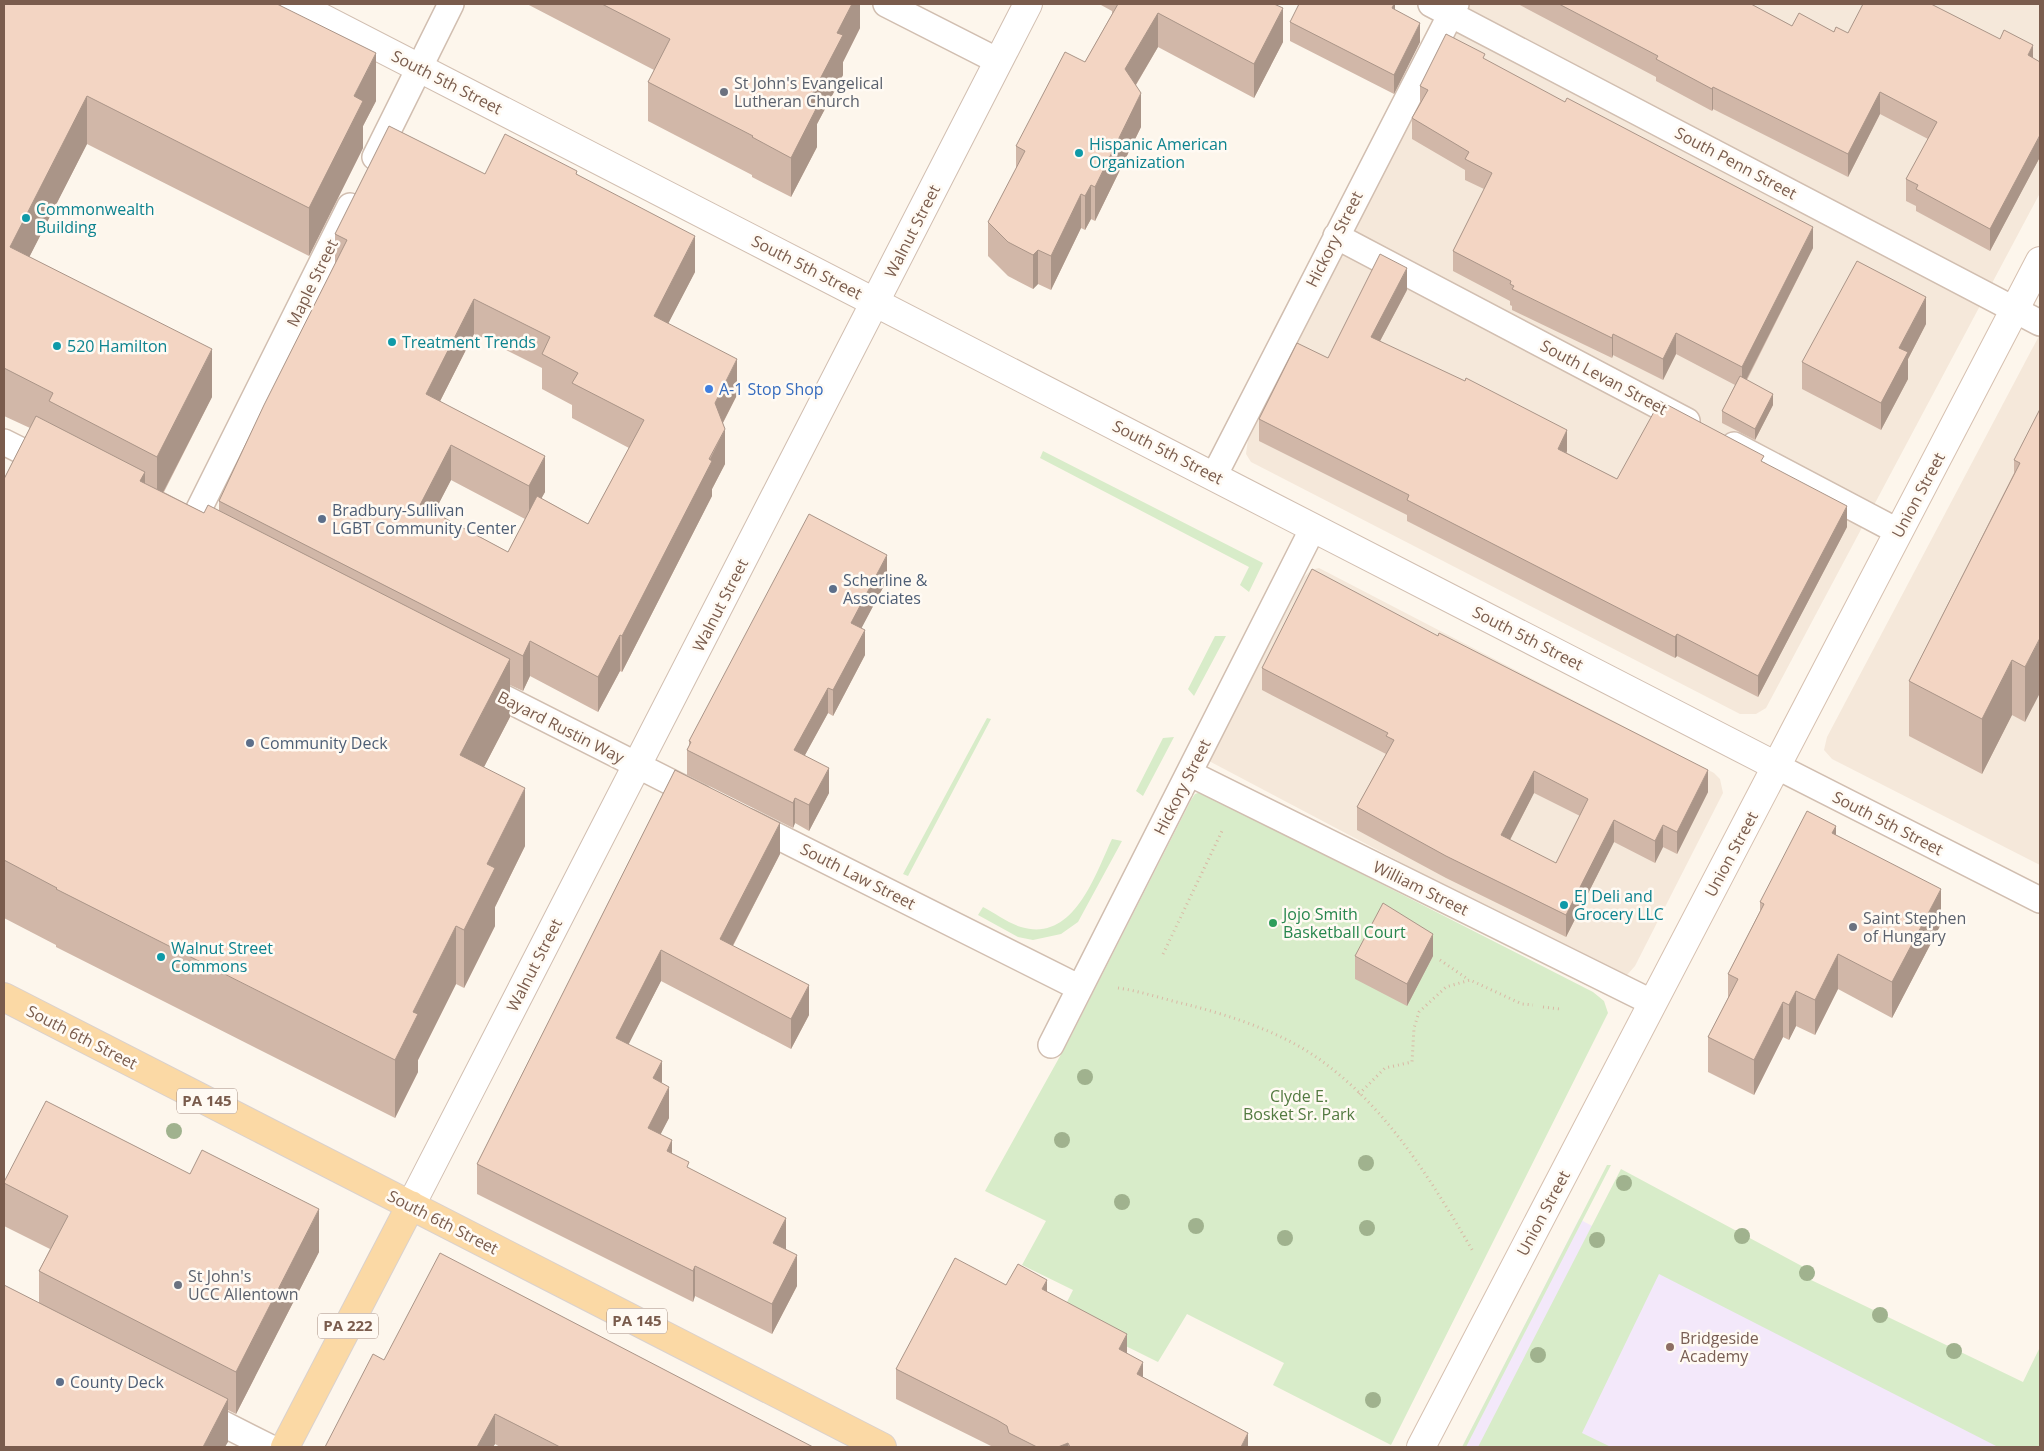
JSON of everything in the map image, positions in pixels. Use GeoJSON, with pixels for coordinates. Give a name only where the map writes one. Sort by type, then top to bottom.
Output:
{"type":"FeatureCollection","features":[{"type":"Feature","properties":{"kind":"main road","name":"South 6th Street"},"geometry":{"type":"LineString","coordinates":[[4,997],[410,1205],[868,1444]]}},
{"type":"Feature","properties":{"kind":"main road","name":"PA 222"},"geometry":{"type":"LineString","coordinates":[[285,1447],[410,1205]]}},
{"type":"Feature","properties":{"kind":"street","name":"South 5th Street"},"geometry":{"type":"LineString","coordinates":[[296,4],[1776,766]]}},
{"type":"Feature","properties":{"kind":"street","name":"Walnut Street"},"geometry":{"type":"LineString","coordinates":[[410,1205],[1028,4]]}},
{"type":"Feature","properties":{"kind":"street","name":"Union Street"},"geometry":{"type":"LineString","coordinates":[[1421,1447],[2040,261]]}},
{"type":"Feature","properties":{"kind":"lane","name":"Maple Street"},"geometry":{"type":"LineString","coordinates":[[187,535],[451,4]]}},
{"type":"Feature","properties":{"kind":"lane"},"geometry":{"type":"LineString","coordinates":[[886,4],[998,61]]}},
{"type":"Feature","properties":{"kind":"lane","name":"Hickory Street"},"geometry":{"type":"LineString","coordinates":[[1214,476],[1336,236],[1446,7]]}},
{"type":"Feature","properties":{"kind":"lane","name":"South Penn Street"},"geometry":{"type":"LineString","coordinates":[[1446,7],[2040,324]]}},
{"type":"Feature","properties":{"kind":"lane","name":"South Levan Street"},"geometry":{"type":"LineString","coordinates":[[1336,236],[1898,532]]}},
{"type":"Feature","properties":{"kind":"lane"},"geometry":{"type":"LineString","coordinates":[[4,442],[73,478]]}},
{"type":"Feature","properties":{"kind":"lane","name":"Hickory Street"},"geometry":{"type":"LineString","coordinates":[[1051,1045],[1313,528]]}},
{"type":"Feature","properties":{"kind":"lane","name":"Bayard Rustin Way"},"geometry":{"type":"LineString","coordinates":[[458,674],[637,766]]}},
{"type":"Feature","properties":{"kind":"lane","name":"South Law Street"},"geometry":{"type":"LineString","coordinates":[[637,766],[1080,988]]}},
{"type":"Feature","properties":{"kind":"lane","name":"South 5th Street"},"geometry":{"type":"LineString","coordinates":[[1776,766],[2040,900]]}},
{"type":"Feature","properties":{"kind":"lane","name":"William Street"},"geometry":{"type":"LineString","coordinates":[[1190,773],[1653,1003]]}},
{"type":"Feature","properties":{"kind":"lane"},"geometry":{"type":"LineString","coordinates":[[179,1402],[269,1447]]}},
{"type":"Feature","properties":{"kind":"path"},"geometry":{"type":"LineString","coordinates":[[1163,954],[1222,831]]}},
{"type":"Feature","properties":{"kind":"path"},"geometry":{"type":"LineString","coordinates":[[1440,960],[1470,980],[1522,1004],[1533,1006]]}},
{"type":"Feature","properties":{"kind":"path"},"geometry":{"type":"LineString","coordinates":[[1359,1094],[1385,1068],[1412,1062],[1414,1028],[1418,1012],[1446,987],[1470,980]]}},
{"type":"Feature","properties":{"kind":"path"},"geometry":{"type":"LineString","coordinates":[[1112,988],[1229,1015],[1284,1040],[1326,1064],[1359,1094],[1388,1125],[1415,1159],[1474,1253]]}},
{"type":"Feature","properties":{"kind":"path"},"geometry":{"type":"LineString","coordinates":[[1543,1007],[1560,1009]]}},
{"type":"Feature","properties":{"kind":"shaded area"},"geometry":{"type":"Polygon","coordinates":[[[1470,4],[2040,4],[2040,193],[1766,708],[1756,714],[1740,714],[1251,462],[1246,454],[1248,439],[1470,4]]]}},
{"type":"Feature","properties":{"kind":"shaded area"},"geometry":{"type":"Polygon","coordinates":[[[2040,334],[2040,865],[1832,759],[1824,750],[1827,737],[2040,334]]]}},
{"type":"Feature","properties":{"kind":"shaded area"},"geometry":{"type":"Polygon","coordinates":[[[1319,568],[1714,773],[1720,779],[1723,793],[1635,966],[1627,975],[1619,976],[1605,970],[1209,761],[1304,577],[1311,570],[1319,568]]]}},
{"type":"Feature","properties":{"kind":"shaded area","name":"Bridgeside Academy"},"geometry":{"type":"Polygon","coordinates":[[[1579,1219],[1654,1259],[2025,1447],[1462,1447],[1579,1219]]]}},
{"type":"Feature","properties":{"kind":"green space"},"geometry":{"type":"Polygon","coordinates":[[[1043,451],[1263,563],[1249,592],[1240,585],[1249,567],[1040,458],[1043,451]]]}},
{"type":"Feature","properties":{"kind":"green space"},"geometry":{"type":"Polygon","coordinates":[[[1215,636],[1226,636],[1194,696],[1188,689],[1215,636]]]}},
{"type":"Feature","properties":{"kind":"green space"},"geometry":{"type":"Polygon","coordinates":[[[987,718],[991,719],[908,876],[903,874],[987,718]]]}},
{"type":"Feature","properties":{"kind":"green space"},"geometry":{"type":"Polygon","coordinates":[[[1174,737],[1143,796],[1136,791],[1163,738],[1174,737]]]}},
{"type":"Feature","properties":{"kind":"green space","name":"Clyde E. Bosket Sr. Park"},"geometry":{"type":"Polygon","coordinates":[[[1201,792],[1593,992],[1604,1001],[1608,1013],[1391,1445],[1273,1385],[1284,1363],[1187,1314],[1158,1362],[1061,1314],[1073,1290],[1022,1265],[1046,1221],[985,1191],[1069,1040],[1191,800],[1195,794],[1201,792]]]}},
{"type":"Feature","properties":{"kind":"green space"},"geometry":{"type":"Polygon","coordinates":[[[1112,839],[1122,841],[1078,922],[1061,934],[1033,940],[1018,937],[978,915],[983,907],[1021,927],[1039,929],[1055,925],[1069,916],[1090,887],[1112,839]]]}},
{"type":"Feature","properties":{"kind":"green space"},"geometry":{"type":"Polygon","coordinates":[[[1607,1165],[1611,1165],[1466,1447],[1462,1447],[1607,1165]]]}},
{"type":"Feature","properties":{"kind":"green space"},"geometry":{"type":"Polygon","coordinates":[[[1621,1169],[1811,1271],[1809,1279],[2023,1382],[2040,1347],[2040,1447],[1998,1447],[1659,1274],[1582,1433],[1611,1447],[1478,1447],[1621,1169]]]}},
{"type":"Feature","properties":{"kind":"building"},"geometry":{"type":"Polygon","coordinates":[[[4,4],[277,4],[376,53],[354,96],[363,101],[309,208],[87,96],[10,247],[212,349],[157,457],[49,401],[53,393],[4,368],[4,4]]]}},
{"type":"Feature","properties":{"kind":"building","name":"St John's Evangelical Lutheran Church"},"geometry":{"type":"Polygon","coordinates":[[[602,4],[852,4],[837,33],[843,35],[808,102],[817,107],[791,158],[753,136],[648,82],[670,39],[602,4]]]}},
{"type":"Feature","properties":{"kind":"building"},"geometry":{"type":"Polygon","coordinates":[[[1118,4],[1274,4],[1283,8],[1254,64],[1158,13],[1125,69],[1141,93],[1095,187],[1091,185],[1085,196],[1081,194],[1051,256],[1038,250],[1033,255],[1008,242],[988,222],[1025,151],[1016,146],[1065,52],[1085,62],[1118,4]]]}},
{"type":"Feature","properties":{"kind":"building"},"geometry":{"type":"Polygon","coordinates":[[[1299,4],[1394,4],[1392,8],[1420,23],[1394,75],[1290,22],[1299,4]]]}},
{"type":"Feature","properties":{"kind":"building"},"geometry":{"type":"Polygon","coordinates":[[[1559,4],[1751,4],[1792,26],[1799,13],[1834,32],[1836,27],[1848,33],[1863,4],[1931,4],[2000,39],[2004,30],[2033,45],[2028,55],[2040,62],[2040,135],[1990,229],[1916,189],[1918,185],[1906,179],[1937,122],[1880,92],[1848,154],[1713,87],[1712,89],[1656,59],[1658,56],[1559,4]]]}},
{"type":"Feature","properties":{"kind":"building"},"geometry":{"type":"Polygon","coordinates":[[[1446,34],[1485,54],[1483,58],[1565,102],[1567,98],[1813,227],[1742,367],[1676,333],[1663,359],[1613,334],[1612,338],[1512,289],[1514,286],[1510,284],[1511,281],[1453,251],[1492,173],[1465,159],[1469,152],[1412,118],[1428,90],[1420,86],[1446,34]]]}},
{"type":"Feature","properties":{"kind":"building"},"geometry":{"type":"Polygon","coordinates":[[[389,126],[485,174],[505,134],[577,171],[576,174],[695,236],[654,316],[737,359],[715,403],[725,429],[709,459],[712,461],[622,636],[620,635],[598,677],[530,641],[523,656],[219,501],[264,405],[347,240],[335,234],[389,126]],[[474,299],[426,394],[545,456],[529,486],[451,445],[420,505],[508,552],[537,496],[588,524],[644,420],[572,383],[578,373],[542,354],[550,337],[474,299]]]}},
{"type":"Feature","properties":{"kind":"building"},"geometry":{"type":"Polygon","coordinates":[[[1380,254],[1407,268],[1371,337],[1465,381],[1466,378],[1567,430],[1558,449],[1617,479],[1660,401],[1764,456],[1761,461],[1847,506],[1758,676],[1677,634],[1675,637],[1407,500],[1409,495],[1259,419],[1297,343],[1328,358],[1380,254]]]}},
{"type":"Feature","properties":{"kind":"building"},"geometry":{"type":"Polygon","coordinates":[[[1857,261],[1926,297],[1899,348],[1908,352],[1881,403],[1802,362],[1857,261]]]}},
{"type":"Feature","properties":{"kind":"building"},"geometry":{"type":"Polygon","coordinates":[[[1740,376],[1773,394],[1755,429],[1722,411],[1740,376]]]}},
{"type":"Feature","properties":{"kind":"building"},"geometry":{"type":"Polygon","coordinates":[[[2040,409],[2040,638],[2025,667],[2012,660],[1982,719],[1909,681],[2020,463],[2014,460],[2040,409]]]}},
{"type":"Feature","properties":{"kind":"building","name":"Community Deck"},"geometry":{"type":"Polygon","coordinates":[[[36,416],[145,472],[140,481],[204,513],[208,505],[510,659],[460,755],[525,788],[487,864],[495,868],[464,930],[456,926],[413,1012],[418,1014],[395,1060],[56,889],[4,860],[4,479],[36,416]]]}},
{"type":"Feature","properties":{"kind":"building"},"geometry":{"type":"Polygon","coordinates":[[[809,514],[887,555],[851,623],[865,630],[833,690],[828,688],[794,750],[829,768],[809,805],[795,798],[793,803],[687,750],[691,742],[689,741],[809,514]]]}},
{"type":"Feature","properties":{"kind":"building"},"geometry":{"type":"Polygon","coordinates":[[[1312,569],[1438,636],[1439,633],[1708,770],[1677,832],[1663,825],[1655,841],[1614,820],[1566,915],[1446,856],[1357,807],[1394,740],[1386,736],[1388,733],[1262,668],[1312,569]],[[1534,771],[1501,835],[1556,863],[1588,799],[1534,771]]]}},
{"type":"Feature","properties":{"kind":"building"},"geometry":{"type":"Polygon","coordinates":[[[675,770],[780,823],[720,939],[809,985],[791,1019],[661,950],[616,1038],[662,1061],[653,1078],[669,1087],[648,1128],[672,1140],[667,1151],[689,1162],[687,1167],[786,1218],[773,1243],[797,1255],[772,1304],[695,1266],[693,1271],[477,1164],[675,770]]]}},
{"type":"Feature","properties":{"kind":"building"},"geometry":{"type":"Polygon","coordinates":[[[1807,811],[1836,826],[1832,833],[1941,889],[1892,982],[1838,954],[1815,1000],[1796,991],[1789,1005],[1783,1002],[1754,1060],[1708,1037],[1738,979],[1728,974],[1764,904],[1760,902],[1807,811]]]}},
{"type":"Feature","properties":{"kind":"building"},"geometry":{"type":"Polygon","coordinates":[[[1383,903],[1433,934],[1407,984],[1355,956],[1383,903]]]}},
{"type":"Feature","properties":{"kind":"building","name":"St John's UCC Allentown"},"geometry":{"type":"Polygon","coordinates":[[[46,1101],[190,1174],[202,1150],[319,1209],[236,1372],[39,1271],[68,1216],[4,1182],[46,1101]]]}},
{"type":"Feature","properties":{"kind":"building"},"geometry":{"type":"Polygon","coordinates":[[[440,1253],[813,1447],[560,1447],[495,1414],[477,1447],[325,1447],[373,1354],[384,1360],[440,1253]]]}},
{"type":"Feature","properties":{"kind":"building"},"geometry":{"type":"Polygon","coordinates":[[[955,1258],[1006,1285],[1018,1264],[1047,1280],[1042,1289],[1127,1334],[1119,1349],[1143,1362],[1137,1374],[1248,1433],[1241,1447],[1070,1447],[1068,1443],[1058,1447],[1037,1447],[1009,1433],[1007,1426],[997,1420],[896,1369],[955,1258]]]}},
{"type":"Feature","properties":{"kind":"building","name":"County Deck"},"geometry":{"type":"Polygon","coordinates":[[[4,1285],[228,1399],[203,1447],[4,1447],[4,1285]]]}},
{"type":"Feature","properties":{"kind":"place","name":"St John's Evangelical Lutheran Church"},"geometry":{"type":"Point","coordinates":[724,92]}},
{"type":"Feature","properties":{"kind":"place","name":"Hispanic American Organization"},"geometry":{"type":"Point","coordinates":[1079,153]}},
{"type":"Feature","properties":{"kind":"place","name":"Commonwealth Building"},"geometry":{"type":"Point","coordinates":[26,218]}},
{"type":"Feature","properties":{"kind":"place","name":"Treatment Trends"},"geometry":{"type":"Point","coordinates":[392,342]}},
{"type":"Feature","properties":{"kind":"place","name":"520 Hamilton"},"geometry":{"type":"Point","coordinates":[57,346]}},
{"type":"Feature","properties":{"kind":"place","name":"A-1 Stop Shop"},"geometry":{"type":"Point","coordinates":[709,389]}},
{"type":"Feature","properties":{"kind":"place","name":"Bradbury-Sullivan LGBT Community Center"},"geometry":{"type":"Point","coordinates":[322,519]}},
{"type":"Feature","properties":{"kind":"place","name":"Scherline & Associates"},"geometry":{"type":"Point","coordinates":[833,589]}},
{"type":"Feature","properties":{"kind":"place","name":"Community Deck"},"geometry":{"type":"Point","coordinates":[250,743]}},
{"type":"Feature","properties":{"kind":"place","name":"EJ Deli and Grocery LLC"},"geometry":{"type":"Point","coordinates":[1564,905]}},
{"type":"Feature","properties":{"kind":"place","name":"Jojo Smith Basketball Court"},"geometry":{"type":"Point","coordinates":[1273,923]}},
{"type":"Feature","properties":{"kind":"place","name":"Saint Stephen of Hungary"},"geometry":{"type":"Point","coordinates":[1853,927]}},
{"type":"Feature","properties":{"kind":"place","name":"Walnut Street Commons"},"geometry":{"type":"Point","coordinates":[161,957]}},
{"type":"Feature","properties":{"kind":"place","name":"St John's UCC Allentown"},"geometry":{"type":"Point","coordinates":[178,1285]}},
{"type":"Feature","properties":{"kind":"place","name":"Bridgeside Academy"},"geometry":{"type":"Point","coordinates":[1670,1347]}},
{"type":"Feature","properties":{"kind":"place","name":"County Deck"},"geometry":{"type":"Point","coordinates":[60,1382]}}]}
